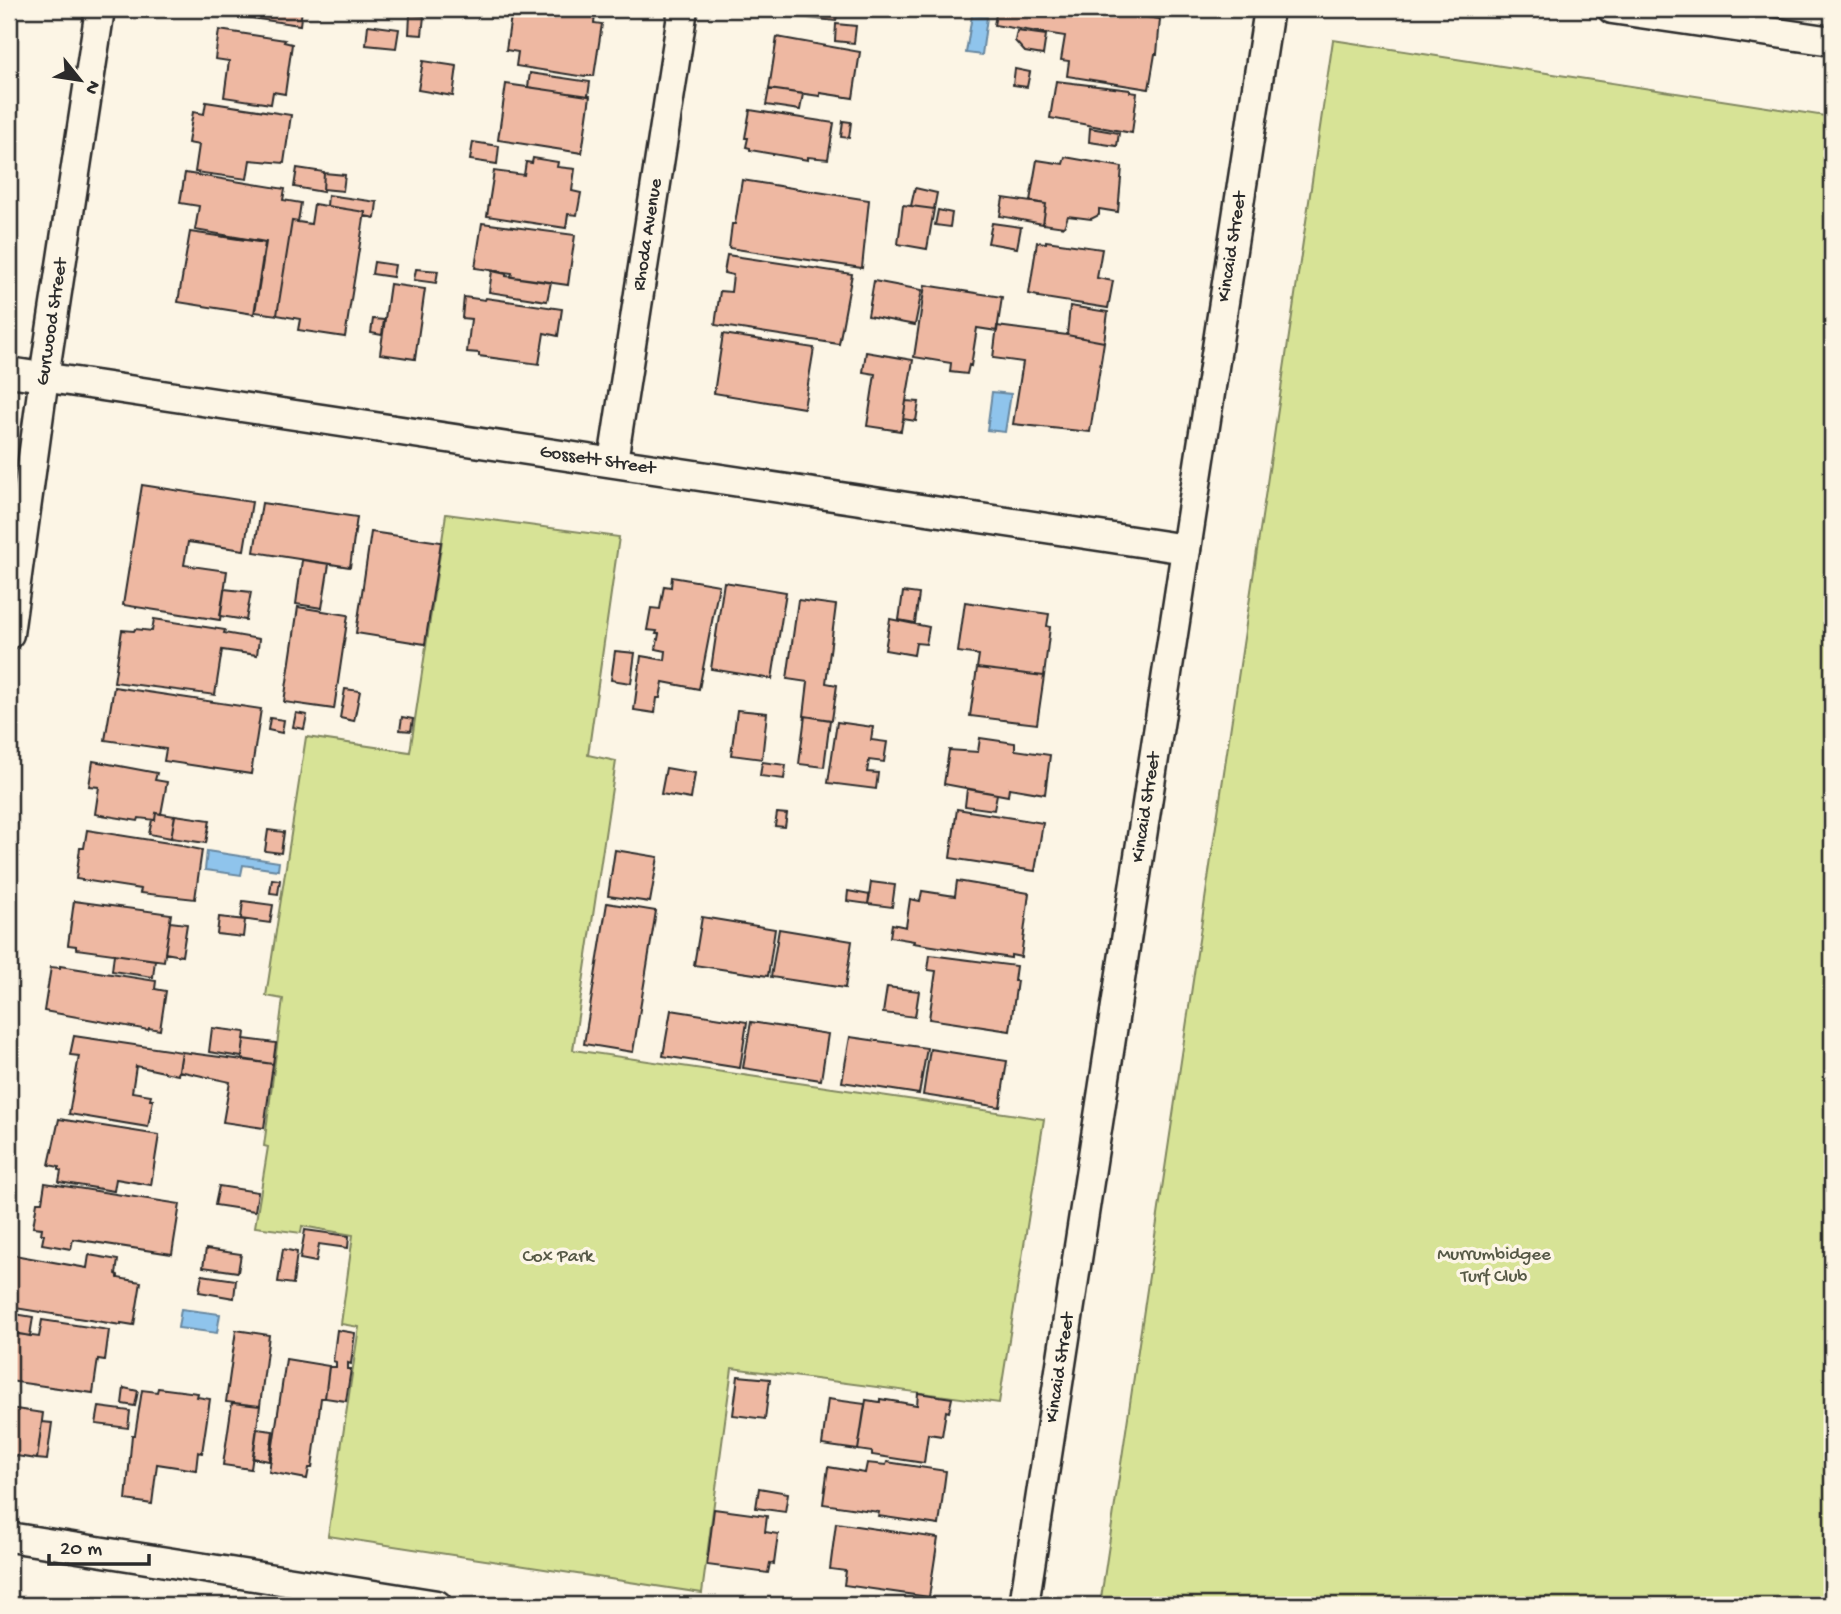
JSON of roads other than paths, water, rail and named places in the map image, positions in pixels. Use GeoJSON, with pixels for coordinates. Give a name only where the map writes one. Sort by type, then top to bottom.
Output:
{"type":"FeatureCollection","features":[{"type":"Feature","properties":{"kind":"street","name":"Gurwood Street"},"geometry":{"type":"LineString","coordinates":[[9,634],[44,377],[100,9]]}},
{"type":"Feature","properties":{"kind":"street","name":"Rhoda Avenue"},"geometry":{"type":"LineString","coordinates":[[613,461],[683,9]]}},
{"type":"Feature","properties":{"kind":"street","name":"Kincaid Street"},"geometry":{"type":"LineString","coordinates":[[1024,1605],[1269,9]]}},
{"type":"Feature","properties":{"kind":"street"},"geometry":{"type":"LineString","coordinates":[[1612,9],[1832,41]]}},
{"type":"Feature","properties":{"kind":"street","name":"Gossett Street"},"geometry":{"type":"LineString","coordinates":[[9,372],[1186,549]]}},
{"type":"Feature","properties":{"kind":"street"},"geometry":{"type":"LineString","coordinates":[[9,1536],[437,1605]]}},
{"type":"Feature","properties":{"kind":"water"},"geometry":{"type":"Polygon","coordinates":[[[972,15],[987,17],[982,55],[966,53],[972,15]]]}},
{"type":"Feature","properties":{"kind":"water"},"geometry":{"type":"Polygon","coordinates":[[[992,392],[1011,394],[1005,432],[987,430],[992,392]]]}},
{"type":"Feature","properties":{"kind":"water"},"geometry":{"type":"Polygon","coordinates":[[[207,851],[279,862],[278,870],[243,865],[241,875],[205,870],[207,851]]]}},
{"type":"Feature","properties":{"kind":"water"},"geometry":{"type":"Polygon","coordinates":[[[181,1309],[220,1314],[217,1333],[178,1328],[181,1309]]]}},
{"type":"Feature","properties":{"kind":"park label","name":"Cox Park"},"geometry":{"type":"Point","coordinates":[558,1257]}},
{"type":"Feature","properties":{"kind":"park label","name":"Murrumbidgee Turf Club"},"geometry":{"type":"Point","coordinates":[1494,1266]}}]}
